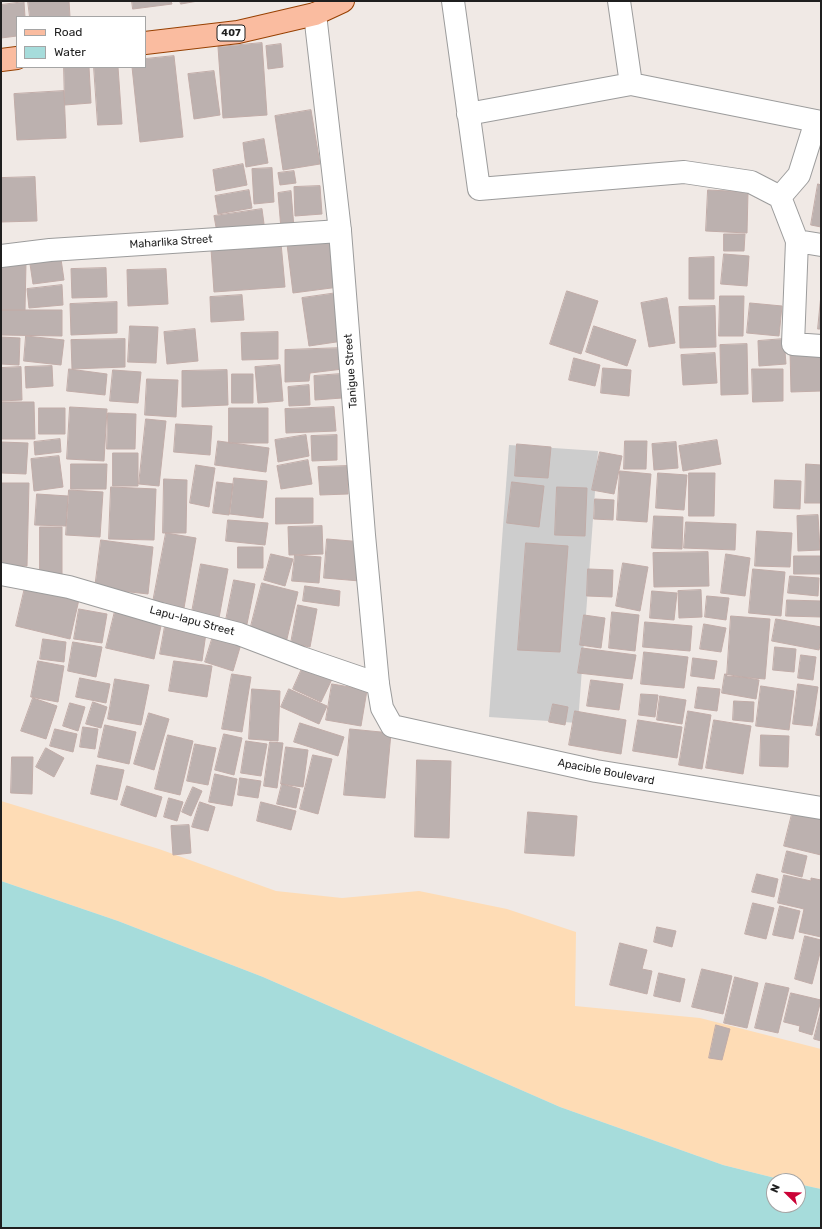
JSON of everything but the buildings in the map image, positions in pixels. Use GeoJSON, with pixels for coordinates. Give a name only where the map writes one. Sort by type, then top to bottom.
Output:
{"type":"FeatureCollection","features":[{"type":"Feature","properties":{"kind":"main road","name":"407"},"geometry":{"type":"LineString","coordinates":[[146,43],[238,32],[315,14],[343,1]]}},
{"type":"Feature","properties":{"kind":"main road"},"geometry":{"type":"LineString","coordinates":[[1,60],[16,58]]}},
{"type":"Feature","properties":{"kind":"street"},"geometry":{"type":"LineString","coordinates":[[453,1],[468,114],[480,189],[684,172],[751,182],[780,197],[797,241],[793,344],[821,346]]}},
{"type":"Feature","properties":{"kind":"street"},"geometry":{"type":"LineString","coordinates":[[619,1],[631,84]]}},
{"type":"Feature","properties":{"kind":"street","name":"Tanigue Street"},"geometry":{"type":"LineString","coordinates":[[315,14],[340,231],[364,535],[378,684],[382,708],[392,726]]}},
{"type":"Feature","properties":{"kind":"street"},"geometry":{"type":"LineString","coordinates":[[468,114],[631,84],[819,122],[799,175],[780,197]]}},
{"type":"Feature","properties":{"kind":"street","name":"Maharlika Street"},"geometry":{"type":"LineString","coordinates":[[1,256],[50,250],[340,231]]}},
{"type":"Feature","properties":{"kind":"street"},"geometry":{"type":"LineString","coordinates":[[797,241],[821,245]]}},
{"type":"Feature","properties":{"kind":"street","name":"Lapu-lapu Street"},"geometry":{"type":"LineString","coordinates":[[1,574],[69,587],[161,614],[239,634],[302,658],[378,684]]}},
{"type":"Feature","properties":{"kind":"street","name":"Apacible Boulevard"},"geometry":{"type":"LineString","coordinates":[[392,726],[596,771],[821,808]]}},
{"type":"Feature","properties":{"kind":"shaded area"},"geometry":{"type":"Polygon","coordinates":[[[509,445],[598,451],[578,723],[489,717],[509,445]]]}},
{"type":"Feature","properties":{"kind":"sand"},"geometry":{"type":"Polygon","coordinates":[[[1,801],[159,849],[276,891],[342,898],[419,891],[507,909],[576,932],[575,1006],[700,1018],[821,1049],[821,1189],[806,1186],[806,1173],[766,1173],[766,1176],[723,1165],[560,1107],[263,977],[118,921],[1,881],[1,801]]]}},
{"type":"Feature","properties":{"kind":"water"},"geometry":{"type":"Polygon","coordinates":[[[1,881],[118,921],[263,977],[560,1107],[723,1165],[766,1176],[766,1213],[806,1213],[806,1186],[821,1189],[821,1228],[1,1228],[1,881]]]}}]}
